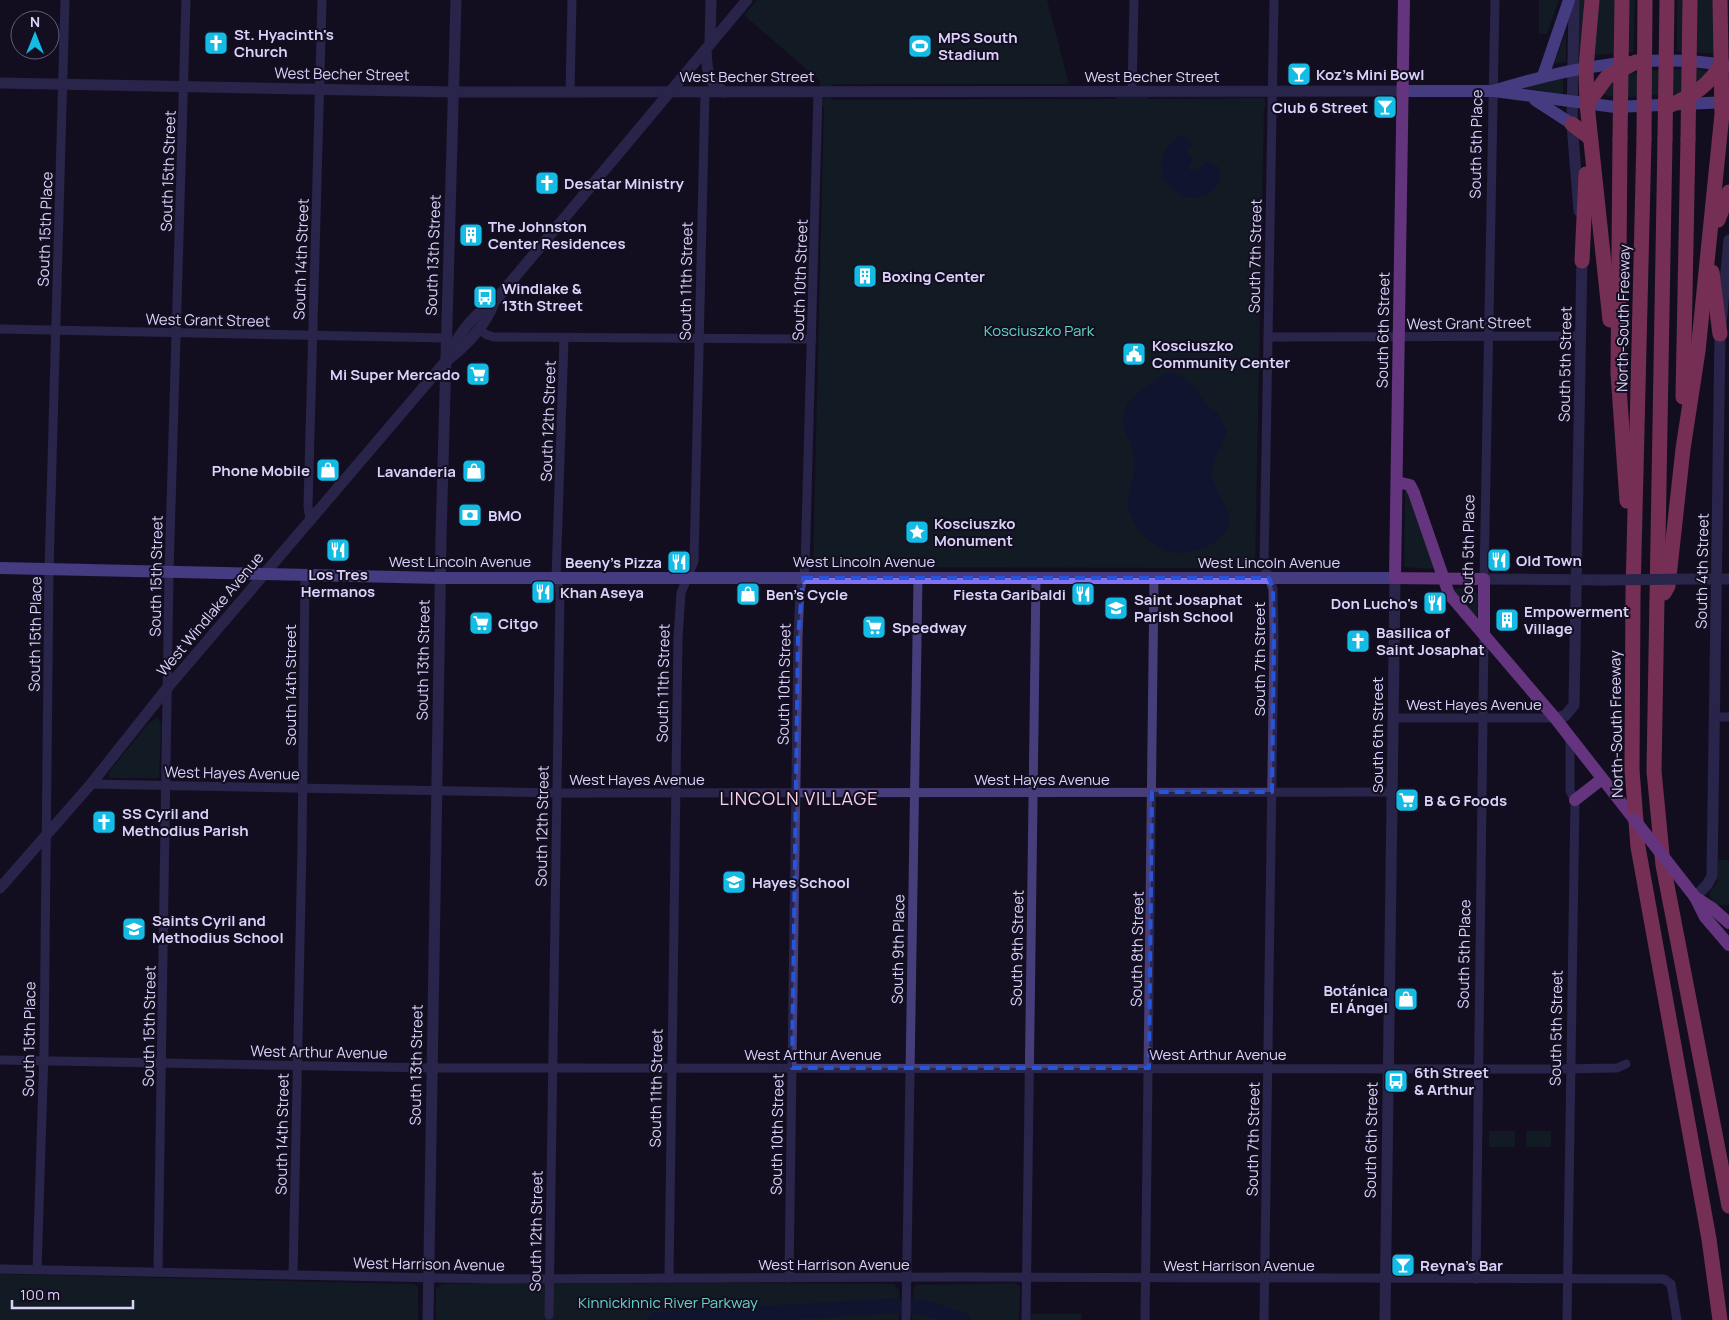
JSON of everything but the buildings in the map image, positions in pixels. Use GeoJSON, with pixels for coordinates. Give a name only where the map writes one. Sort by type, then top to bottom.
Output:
{"type":"FeatureCollection","features":[{"type":"Feature","properties":{"kind":"highway"},"geometry":{"type":"LineString","coordinates":[[1592,0],[1580,69],[1579,103],[1589,139],[1607,302],[1618,373]]}},
{"type":"Feature","properties":{"kind":"highway"},"geometry":{"type":"LineString","coordinates":[[1622,0],[1618,373],[1633,594]]}},
{"type":"Feature","properties":{"kind":"highway","name":"North-South Freeway"},"geometry":{"type":"LineString","coordinates":[[1645,0],[1644,139],[1633,594],[1632,770],[1638,847],[1709,1239],[1720,1320]]}},
{"type":"Feature","properties":{"kind":"highway"},"geometry":{"type":"LineString","coordinates":[[1667,0],[1654,771],[1663,865],[1729,1206]]}},
{"type":"Feature","properties":{"kind":"highway"},"geometry":{"type":"LineString","coordinates":[[1683,449],[1690,0]]}},
{"type":"Feature","properties":{"kind":"highway"},"geometry":{"type":"LineString","coordinates":[[1658,603],[1668,586],[1683,449],[1698,351],[1726,102],[1720,6]]}},
{"type":"Feature","properties":{"kind":"highway"},"geometry":{"type":"LineString","coordinates":[[1579,103],[1607,77],[1636,62]]}},
{"type":"Feature","properties":{"kind":"highway"},"geometry":{"type":"LineString","coordinates":[[1671,106],[1697,93],[1725,65]]}},
{"type":"Feature","properties":{"kind":"highway"},"geometry":{"type":"LineString","coordinates":[[1572,124],[1589,139]]}},
{"type":"Feature","properties":{"kind":"highway"},"geometry":{"type":"LineString","coordinates":[[1582,261],[1589,139]]}},
{"type":"Feature","properties":{"kind":"highway"},"geometry":{"type":"LineString","coordinates":[[1720,334],[1714,276],[1709,257],[1723,204],[1729,192]]}},
{"type":"Feature","properties":{"kind":"main road","name":"South 6th Street"},"geometry":{"type":"LineString","coordinates":[[1395,578],[1404,0]]}},
{"type":"Feature","properties":{"kind":"main road"},"geometry":{"type":"LineString","coordinates":[[1543,76],[1569,0]]}},
{"type":"Feature","properties":{"kind":"main road"},"geometry":{"type":"LineString","coordinates":[[1720,6],[1729,26]]}},
{"type":"Feature","properties":{"kind":"main road","name":"West Becher Street"},"geometry":{"type":"LineString","coordinates":[[1494,91],[1543,76],[1636,62],[1687,61],[1725,65]]}},
{"type":"Feature","properties":{"kind":"main road","name":"West Becher Street"},"geometry":{"type":"LineString","coordinates":[[1403,91],[1494,91],[1614,107],[1671,106],[1726,102]]}},
{"type":"Feature","properties":{"kind":"main road"},"geometry":{"type":"LineString","coordinates":[[1531,97],[1572,124]]}},
{"type":"Feature","properties":{"kind":"main road"},"geometry":{"type":"LineString","coordinates":[[1397,482],[1410,485],[1450,594],[1555,718],[1695,897],[1705,917],[1729,945]]}},
{"type":"Feature","properties":{"kind":"main road","name":"West Lincoln Avenue"},"geometry":{"type":"LineString","coordinates":[[0,568],[440,578],[1484,579]]}},
{"type":"Feature","properties":{"kind":"main road","name":"South 5th Place"},"geometry":{"type":"LineString","coordinates":[[1484,579],[1484,634]]}},
{"type":"Feature","properties":{"kind":"main road"},"geometry":{"type":"LineString","coordinates":[[1574,800],[1602,778]]}},
{"type":"Feature","properties":{"kind":"main road"},"geometry":{"type":"LineString","coordinates":[[1695,897],[1712,908],[1729,923]]}},
{"type":"Feature","properties":{"kind":"street","name":"South 15th Place"},"geometry":{"type":"LineString","coordinates":[[37,1269],[43,1061],[49,569],[65,0]]}},
{"type":"Feature","properties":{"kind":"street","name":"South 15th Street"},"geometry":{"type":"LineString","coordinates":[[158,1272],[169,572],[185,86],[186,0]]}},
{"type":"Feature","properties":{"kind":"street","name":"South 14th Street"},"geometry":{"type":"LineString","coordinates":[[310,519],[308,506],[322,0]]}},
{"type":"Feature","properties":{"kind":"street","name":"South 13th Street"},"geometry":{"type":"LineString","coordinates":[[428,1320],[440,578],[456,0]]}},
{"type":"Feature","properties":{"kind":"street"},"geometry":{"type":"LineString","coordinates":[[570,92],[572,0]]}},
{"type":"Feature","properties":{"kind":"street"},"geometry":{"type":"LineString","coordinates":[[711,0],[708,47],[709,77],[716,87],[726,92]]}},
{"type":"Feature","properties":{"kind":"street","name":"West Windlake Avenue"},"geometry":{"type":"LineString","coordinates":[[445,362],[457,340],[483,308],[494,302],[747,0]]}},
{"type":"Feature","properties":{"kind":"street"},"geometry":{"type":"LineString","coordinates":[[1132,92],[1134,0]]}},
{"type":"Feature","properties":{"kind":"street","name":"South 7th Street"},"geometry":{"type":"LineString","coordinates":[[1264,1320],[1274,628],[1273,589],[1264,565],[1274,0]]}},
{"type":"Feature","properties":{"kind":"street","name":"South 5th Place"},"geometry":{"type":"LineString","coordinates":[[1484,579],[1495,0]]}},
{"type":"Feature","properties":{"kind":"street"},"geometry":{"type":"LineString","coordinates":[[1574,0],[1580,69]]}},
{"type":"Feature","properties":{"kind":"street","name":"West Becher Street"},"geometry":{"type":"LineString","coordinates":[[0,83],[453,92],[1403,91]]}},
{"type":"Feature","properties":{"kind":"street","name":"South 11th Street"},"geometry":{"type":"LineString","coordinates":[[669,1278],[678,638],[681,593],[694,561],[705,92]]}},
{"type":"Feature","properties":{"kind":"street","name":"South 10th Street"},"geometry":{"type":"LineString","coordinates":[[789,1278],[799,600],[803,578],[812,339],[818,92]]}},
{"type":"Feature","properties":{"kind":"street","name":"South 5th Street"},"geometry":{"type":"LineString","coordinates":[[1555,718],[1565,716],[1574,705],[1582,261],[1572,124],[1579,103]]}},
{"type":"Feature","properties":{"kind":"street","name":"South 4th Street"},"geometry":{"type":"LineString","coordinates":[[1695,897],[1712,876],[1720,334],[1729,240]]}},
{"type":"Feature","properties":{"kind":"street","name":"West Windlake Avenue"},"geometry":{"type":"LineString","coordinates":[[0,888],[91,784],[168,687],[310,519],[445,362],[478,329],[491,313],[494,302]]}},
{"type":"Feature","properties":{"kind":"street","name":"West Grant Street"},"geometry":{"type":"LineString","coordinates":[[0,329],[446,338]]}},
{"type":"Feature","properties":{"kind":"street"},"geometry":{"type":"LineString","coordinates":[[478,329],[494,337],[812,339]]}},
{"type":"Feature","properties":{"kind":"street","name":"West Grant Street"},"geometry":{"type":"LineString","coordinates":[[1268,337],[1581,336]]}},
{"type":"Feature","properties":{"kind":"street","name":"South 12th Street"},"geometry":{"type":"LineString","coordinates":[[549,1315],[560,592],[556,578],[564,338]]}},
{"type":"Feature","properties":{"kind":"street","name":"South 14th Street"},"geometry":{"type":"LineString","coordinates":[[292,1275],[303,789],[305,575]]}},
{"type":"Feature","properties":{"kind":"street","name":"South 9th Place"},"geometry":{"type":"LineString","coordinates":[[906,1318],[918,578]]}},
{"type":"Feature","properties":{"kind":"street","name":"South 9th Street"},"geometry":{"type":"LineString","coordinates":[[1026,1319],[1036,578]]}},
{"type":"Feature","properties":{"kind":"street","name":"South 8th Street"},"geometry":{"type":"LineString","coordinates":[[1145,1320],[1154,578]]}},
{"type":"Feature","properties":{"kind":"street","name":"South 6th Street"},"geometry":{"type":"LineString","coordinates":[[1385,1320],[1395,578]]}},
{"type":"Feature","properties":{"kind":"street","name":"West Lincoln Avenue"},"geometry":{"type":"LineString","coordinates":[[1484,579],[1729,579]]}},
{"type":"Feature","properties":{"kind":"street","name":"South 5th Place"},"geometry":{"type":"LineString","coordinates":[[1476,1279],[1484,634]]}},
{"type":"Feature","properties":{"kind":"street"},"geometry":{"type":"LineString","coordinates":[[1715,717],[1729,717]]}},
{"type":"Feature","properties":{"kind":"street","name":"West Hayes Avenue"},"geometry":{"type":"LineString","coordinates":[[1394,718],[1555,718]]}},
{"type":"Feature","properties":{"kind":"street","name":"South 5th Street"},"geometry":{"type":"LineString","coordinates":[[1567,1320],[1574,800],[1570,791],[1570,738]]}},
{"type":"Feature","properties":{"kind":"street","name":"West Hayes Avenue"},"geometry":{"type":"LineString","coordinates":[[91,784],[556,793],[1393,792]]}},
{"type":"Feature","properties":{"kind":"street","name":"West Arthur Avenue"},"geometry":{"type":"LineString","coordinates":[[0,1060],[431,1068],[1570,1069],[1617,1068],[1626,1064]]}},
{"type":"Feature","properties":{"kind":"street","name":"West Harrison Avenue"},"geometry":{"type":"LineString","coordinates":[[0,1269],[428,1278],[1026,1277],[1668,1280],[1672,1284],[1677,1320]]}},
{"type":"Feature","properties":{"kind":"highlighted area"},"geometry":{"type":"Polygon","coordinates":[[[803,578],[1269,578],[1273,589],[1274,638],[1272,792],[1152,792],[1149,1068],[792,1068],[798,637],[803,578]]]}},
{"type":"Feature","properties":{"kind":"green space","name":"MPS South Stadium"},"geometry":{"type":"Polygon","coordinates":[[[757,0],[1047,0],[1069,84],[833,84],[831,87],[821,87],[819,80],[744,15],[757,0]]]}},
{"type":"Feature","properties":{"kind":"green space"},"geometry":{"type":"Polygon","coordinates":[[[1539,0],[1559,0],[1547,34],[1539,34],[1539,0]]]}},
{"type":"Feature","properties":{"kind":"green space"},"geometry":{"type":"Polygon","coordinates":[[[1578,0],[1586,0],[1581,59],[1577,59],[1578,0]]]}},
{"type":"Feature","properties":{"kind":"green space"},"geometry":{"type":"Polygon","coordinates":[[[1596,0],[1617,0],[1616,53],[1591,56],[1596,0]]]}},
{"type":"Feature","properties":{"kind":"green space"},"geometry":{"type":"Polygon","coordinates":[[[1626,0],[1635,0],[1633,52],[1626,52],[1626,0]]]}},
{"type":"Feature","properties":{"kind":"green space"},"geometry":{"type":"Polygon","coordinates":[[[1677,0],[1685,0],[1684,51],[1677,51],[1677,0]]]}},
{"type":"Feature","properties":{"kind":"green space"},"geometry":{"type":"Polygon","coordinates":[[[1694,0],[1713,0],[1715,54],[1693,52],[1694,0]]]}},
{"type":"Feature","properties":{"kind":"green space"},"geometry":{"type":"Polygon","coordinates":[[[1566,32],[1566,62],[1554,64],[1566,32]]]}},
{"type":"Feature","properties":{"kind":"green space"},"geometry":{"type":"Polygon","coordinates":[[[1699,69],[1708,72],[1706,77],[1680,93],[1617,98],[1599,93],[1609,84],[1632,74],[1659,70],[1699,69]]]}},
{"type":"Feature","properties":{"kind":"green space"},"geometry":{"type":"Polygon","coordinates":[[[1563,79],[1563,94],[1517,87],[1563,79]]]}},
{"type":"Feature","properties":{"kind":"green space","name":"Kosciuszko Park"},"geometry":{"type":"Polygon","coordinates":[[[827,97],[834,100],[1115,99],[1118,97],[1147,97],[1149,99],[1264,98],[1266,105],[1264,107],[1255,565],[1250,568],[813,567],[824,107],[822,105],[823,99],[827,97]]]}},
{"type":"Feature","properties":{"kind":"green space"},"geometry":{"type":"Polygon","coordinates":[[[1407,489],[1435,569],[1404,567],[1405,490],[1407,489]]]}},
{"type":"Feature","properties":{"kind":"green space"},"geometry":{"type":"Polygon","coordinates":[[[1470,588],[1478,594],[1477,618],[1453,589],[1470,588]]]}},
{"type":"Feature","properties":{"kind":"green space"},"geometry":{"type":"Polygon","coordinates":[[[156,718],[159,719],[161,727],[159,778],[109,778],[109,772],[147,725],[156,718]]]}},
{"type":"Feature","properties":{"kind":"green space"},"geometry":{"type":"Polygon","coordinates":[[[1718,860],[1729,860],[1729,905],[1716,905],[1710,897],[1710,892],[1717,883],[1718,860]]]}},
{"type":"Feature","properties":{"kind":"green space"},"geometry":{"type":"Polygon","coordinates":[[[1489,1131],[1515,1131],[1515,1147],[1489,1147],[1489,1131]]]}},
{"type":"Feature","properties":{"kind":"green space"},"geometry":{"type":"Polygon","coordinates":[[[1526,1131],[1551,1131],[1551,1147],[1526,1147],[1526,1131]]]}},
{"type":"Feature","properties":{"kind":"green space"},"geometry":{"type":"Polygon","coordinates":[[[0,1274],[414,1284],[418,1287],[418,1320],[0,1320],[0,1274]]]}},
{"type":"Feature","properties":{"kind":"green space"},"geometry":{"type":"Polygon","coordinates":[[[1015,1283],[1020,1287],[1019,1320],[912,1320],[913,1290],[916,1285],[1015,1283]]]}},
{"type":"Feature","properties":{"kind":"green space","name":"Kinnickinnic River Parkway"},"geometry":{"type":"Polygon","coordinates":[[[442,1284],[894,1284],[899,1290],[899,1320],[436,1320],[436,1289],[442,1284]]]}},
{"type":"Feature","properties":{"kind":"green space"},"geometry":{"type":"Polygon","coordinates":[[[1031,1314],[1082,1314],[1081,1320],[1030,1320],[1031,1314]]]}},
{"type":"Feature","properties":{"kind":"water"},"geometry":{"type":"Polygon","coordinates":[[[1181,134],[1192,145],[1186,152],[1194,160],[1189,165],[1189,170],[1196,171],[1207,161],[1219,167],[1220,180],[1209,193],[1196,198],[1183,196],[1172,188],[1164,177],[1162,164],[1167,149],[1181,134]]]}},
{"type":"Feature","properties":{"kind":"water"},"geometry":{"type":"Polygon","coordinates":[[[1173,372],[1192,384],[1209,407],[1216,411],[1227,431],[1212,469],[1212,474],[1216,488],[1229,513],[1228,526],[1223,535],[1211,545],[1179,553],[1170,552],[1155,545],[1142,533],[1132,518],[1128,502],[1134,472],[1133,454],[1123,417],[1125,408],[1133,398],[1159,377],[1173,372]]]}},
{"type":"Feature","properties":{"kind":"waterway"},"geometry":{"type":"LineString","coordinates":[[655,1320],[892,1306],[924,1307],[963,1320]]}},
{"type":"Feature","properties":{"kind":"place","name":"St. Hyacinth's Church"},"geometry":{"type":"Point","coordinates":[216,43]}},
{"type":"Feature","properties":{"kind":"place","name":"MPS South Stadium"},"geometry":{"type":"Point","coordinates":[920,46]}},
{"type":"Feature","properties":{"kind":"place","name":"Koz's Mini Bowl"},"geometry":{"type":"Point","coordinates":[1299,74]}},
{"type":"Feature","properties":{"kind":"place","name":"Club 6 Street"},"geometry":{"type":"Point","coordinates":[1385,107]}},
{"type":"Feature","properties":{"kind":"place","name":"Desatar Ministry"},"geometry":{"type":"Point","coordinates":[547,183]}},
{"type":"Feature","properties":{"kind":"place","name":"The Johnston Center Residences"},"geometry":{"type":"Point","coordinates":[471,235]}},
{"type":"Feature","properties":{"kind":"place","name":"Boxing Center"},"geometry":{"type":"Point","coordinates":[865,276]}},
{"type":"Feature","properties":{"kind":"place","name":"Windlake & 13th Street"},"geometry":{"type":"Point","coordinates":[485,297]}},
{"type":"Feature","properties":{"kind":"place","name":"Kosciuszko Community Center"},"geometry":{"type":"Point","coordinates":[1134,354]}},
{"type":"Feature","properties":{"kind":"place","name":"Mi Super Mercado"},"geometry":{"type":"Point","coordinates":[478,374]}},
{"type":"Feature","properties":{"kind":"place","name":"Phone Mobile"},"geometry":{"type":"Point","coordinates":[328,470]}},
{"type":"Feature","properties":{"kind":"place","name":"Lavanderia"},"geometry":{"type":"Point","coordinates":[474,471]}},
{"type":"Feature","properties":{"kind":"place","name":"BMO"},"geometry":{"type":"Point","coordinates":[470,515]}},
{"type":"Feature","properties":{"kind":"place","name":"Kosciuszko Monument"},"geometry":{"type":"Point","coordinates":[917,532]}},
{"type":"Feature","properties":{"kind":"place","name":"Los Tres Hermanos"},"geometry":{"type":"Point","coordinates":[338,550]}},
{"type":"Feature","properties":{"kind":"place","name":"Old Town"},"geometry":{"type":"Point","coordinates":[1499,560]}},
{"type":"Feature","properties":{"kind":"place","name":"Beeny's Pizza"},"geometry":{"type":"Point","coordinates":[679,562]}},
{"type":"Feature","properties":{"kind":"place","name":"Khan Aseya"},"geometry":{"type":"Point","coordinates":[543,592]}},
{"type":"Feature","properties":{"kind":"place","name":"Ben's Cycle"},"geometry":{"type":"Point","coordinates":[748,594]}},
{"type":"Feature","properties":{"kind":"place","name":"Fiesta Garibaldi"},"geometry":{"type":"Point","coordinates":[1083,594]}},
{"type":"Feature","properties":{"kind":"place","name":"Don Lucho's"},"geometry":{"type":"Point","coordinates":[1435,603]}},
{"type":"Feature","properties":{"kind":"place","name":"Saint Josaphat Parish School"},"geometry":{"type":"Point","coordinates":[1116,608]}},
{"type":"Feature","properties":{"kind":"place","name":"Empowerment Village"},"geometry":{"type":"Point","coordinates":[1507,620]}},
{"type":"Feature","properties":{"kind":"place","name":"Citgo"},"geometry":{"type":"Point","coordinates":[481,623]}},
{"type":"Feature","properties":{"kind":"place","name":"Speedway"},"geometry":{"type":"Point","coordinates":[874,627]}},
{"type":"Feature","properties":{"kind":"place","name":"Basilica of Saint Josaphat"},"geometry":{"type":"Point","coordinates":[1358,641]}},
{"type":"Feature","properties":{"kind":"place","name":"B & G Foods"},"geometry":{"type":"Point","coordinates":[1407,800]}},
{"type":"Feature","properties":{"kind":"place","name":"SS Cyril and Methodius Parish"},"geometry":{"type":"Point","coordinates":[104,822]}},
{"type":"Feature","properties":{"kind":"place","name":"Hayes School"},"geometry":{"type":"Point","coordinates":[734,882]}},
{"type":"Feature","properties":{"kind":"place","name":"Saints Cyril and Methodius School"},"geometry":{"type":"Point","coordinates":[134,929]}},
{"type":"Feature","properties":{"kind":"place","name":"Botánica El Ángel"},"geometry":{"type":"Point","coordinates":[1406,999]}},
{"type":"Feature","properties":{"kind":"place","name":"6th Street & Arthur"},"geometry":{"type":"Point","coordinates":[1396,1081]}},
{"type":"Feature","properties":{"kind":"place","name":"Reyna's Bar"},"geometry":{"type":"Point","coordinates":[1403,1265]}},
{"type":"Feature","properties":{"kind":"district","name":"LINCOLN VILLAGE"},"geometry":{"type":"Point","coordinates":[799,798]}}]}
